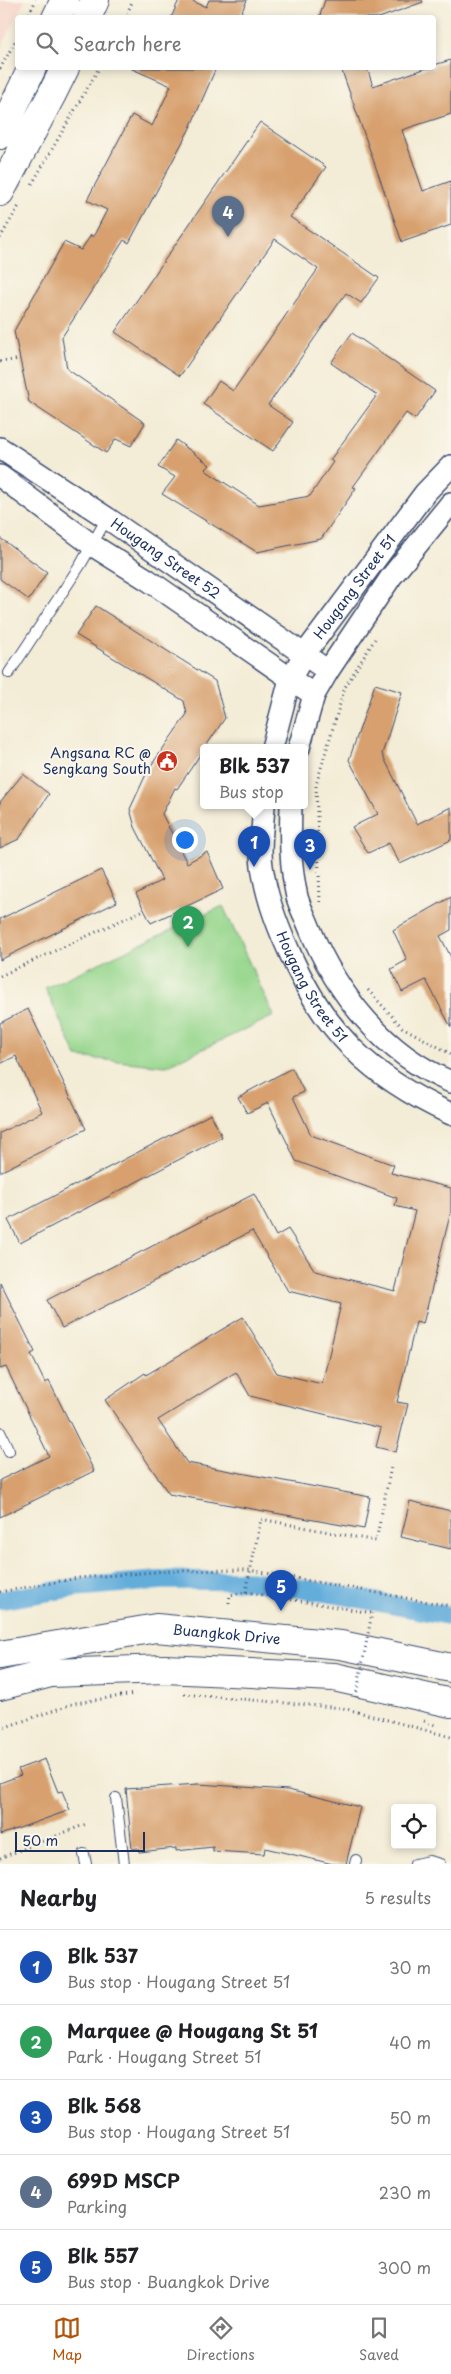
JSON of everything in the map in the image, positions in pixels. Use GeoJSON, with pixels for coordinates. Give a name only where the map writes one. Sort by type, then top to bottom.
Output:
{"type":"FeatureCollection","features":[{"type":"Feature","properties":{"kind":"main road"},"geometry":{"type":"LineString","coordinates":[[58,15],[65,0]]}},
{"type":"Feature","properties":{"kind":"main road"},"geometry":{"type":"LineString","coordinates":[[88,15],[95,0]]}},
{"type":"Feature","properties":{"kind":"main road"},"geometry":{"type":"LineString","coordinates":[[0,135],[31,70]]}},
{"type":"Feature","properties":{"kind":"main road"},"geometry":{"type":"LineString","coordinates":[[10,198],[63,70]]}},
{"type":"Feature","properties":{"kind":"main road","name":"Buangkok Drive"},"geometry":{"type":"LineString","coordinates":[[0,1655],[156,1628],[341,1645],[451,1668]]}},
{"type":"Feature","properties":{"kind":"main road"},"geometry":{"type":"LineString","coordinates":[[0,1686],[51,1674],[165,1669],[334,1677],[451,1703]]}},
{"type":"Feature","properties":{"kind":"street","name":"Hougang Street 52"},"geometry":{"type":"LineString","coordinates":[[0,448],[107,518],[328,671]]}},
{"type":"Feature","properties":{"kind":"street","name":"Hougang Street 51"},"geometry":{"type":"LineString","coordinates":[[273,744],[290,679],[304,656],[426,493],[451,466]]}},
{"type":"Feature","properties":{"kind":"street","name":"Hougang Street 52"},"geometry":{"type":"LineString","coordinates":[[0,476],[92,544],[148,580],[314,695]]}},
{"type":"Feature","properties":{"kind":"street","name":"Hougang Street 51"},"geometry":{"type":"LineString","coordinates":[[300,744],[314,695],[328,671],[391,577],[451,503]]}},
{"type":"Feature","properties":{"kind":"street","name":"Hougang Street 51"},"geometry":{"type":"LineString","coordinates":[[264,809],[262,864],[267,894],[301,979],[324,1018],[347,1044],[387,1078],[418,1099],[451,1114]]}},
{"type":"Feature","properties":{"kind":"street","name":"Hougang Street 51"},"geometry":{"type":"LineString","coordinates":[[291,809],[289,849],[297,898],[318,948],[334,978],[350,1001],[375,1030],[409,1058],[451,1082]]}},
{"type":"Feature","properties":{"kind":"lane"},"geometry":{"type":"LineString","coordinates":[[9,673],[107,518]]}},
{"type":"Feature","properties":{"kind":"lane"},"geometry":{"type":"LineString","coordinates":[[0,1432],[10,1451]]}},
{"type":"Feature","properties":{"kind":"lane"},"geometry":{"type":"LineString","coordinates":[[116,1798],[124,1864]]}},
{"type":"Feature","properties":{"kind":"lane"},"geometry":{"type":"LineString","coordinates":[[415,1864],[429,1861],[440,1864]]}},
{"type":"Feature","properties":{"kind":"path"},"geometry":{"type":"LineString","coordinates":[[28,15],[36,0]]}},
{"type":"Feature","properties":{"kind":"path"},"geometry":{"type":"LineString","coordinates":[[126,15],[133,0]]}},
{"type":"Feature","properties":{"kind":"path"},"geometry":{"type":"LineString","coordinates":[[0,69],[15,42]]}},
{"type":"Feature","properties":{"kind":"path"},"geometry":{"type":"LineString","coordinates":[[30,187],[98,70]]}},
{"type":"Feature","properties":{"kind":"path"},"geometry":{"type":"LineString","coordinates":[[0,238],[10,198]]}},
{"type":"Feature","properties":{"kind":"path"},"geometry":{"type":"LineString","coordinates":[[0,362],[20,359]]}},
{"type":"Feature","properties":{"kind":"path"},"geometry":{"type":"LineString","coordinates":[[320,905],[316,785],[345,687],[376,638]]}},
{"type":"Feature","properties":{"kind":"path"},"geometry":{"type":"LineString","coordinates":[[0,976],[144,910]]}},
{"type":"Feature","properties":{"kind":"path"},"geometry":{"type":"LineString","coordinates":[[366,987],[402,1027],[451,1054]]}},
{"type":"Feature","properties":{"kind":"path"},"geometry":{"type":"LineString","coordinates":[[246,1592],[261,1519],[376,1541],[391,1468]]}},
{"type":"Feature","properties":{"kind":"path"},"geometry":{"type":"LineString","coordinates":[[0,1592],[78,1578],[166,1571],[250,1570],[451,1606]]}},
{"type":"Feature","properties":{"kind":"path"},"geometry":{"type":"LineString","coordinates":[[229,1603],[230,1595],[246,1592],[372,1613],[356,1697]]}},
{"type":"Feature","properties":{"kind":"path"},"geometry":{"type":"LineString","coordinates":[[0,1729],[74,1703],[142,1693]]}},
{"type":"Feature","properties":{"kind":"path"},"geometry":{"type":"LineString","coordinates":[[181,1694],[344,1708],[451,1737]]}},
{"type":"Feature","properties":{"kind":"path"},"geometry":{"type":"LineString","coordinates":[[0,1858],[86,1824]]}},
{"type":"Feature","properties":{"kind":"shaded area"},"geometry":{"type":"Polygon","coordinates":[[[0,0],[25,0],[18,15],[15,15],[15,20],[0,50],[0,0]]]}},
{"type":"Feature","properties":{"kind":"green space"},"geometry":{"type":"Polygon","coordinates":[[[223,906],[274,1016],[166,1066],[77,1057],[45,988],[223,906]]]}},
{"type":"Feature","properties":{"kind":"building"},"geometry":{"type":"Polygon","coordinates":[[[179,0],[190,0],[206,7],[209,0],[247,0],[240,15],[172,15],[179,0]]]}},
{"type":"Feature","properties":{"kind":"building"},"geometry":{"type":"Polygon","coordinates":[[[325,0],[422,0],[423,2],[387,15],[320,15],[325,0]]]}},
{"type":"Feature","properties":{"kind":"building"},"geometry":{"type":"Polygon","coordinates":[[[451,60],[451,114],[402,130],[423,191],[451,181],[451,225],[402,242],[342,70],[368,70],[373,86],[421,70],[436,70],[436,64],[451,60]]]}},
{"type":"Feature","properties":{"kind":"building"},"geometry":{"type":"Polygon","coordinates":[[[135,70],[215,70],[190,128],[129,243],[124,240],[62,337],[67,369],[145,423],[131,446],[116,439],[106,453],[29,402],[14,331],[64,242],[81,250],[91,235],[93,237],[107,210],[87,200],[132,115],[152,126],[171,86],[135,70]]]}},
{"type":"Feature","properties":{"kind":"building"},"geometry":{"type":"Polygon","coordinates":[[[260,122],[326,167],[290,217],[379,278],[361,303],[346,293],[268,405],[293,422],[273,451],[203,404],[219,381],[233,391],[318,269],[275,239],[180,376],[115,332],[260,122]]]}},
{"type":"Feature","properties":{"kind":"building"},"geometry":{"type":"Polygon","coordinates":[[[352,333],[435,391],[415,419],[406,413],[353,487],[356,488],[321,539],[257,552],[162,494],[175,477],[158,467],[176,440],[210,465],[205,470],[259,505],[310,496],[333,462],[330,460],[377,395],[331,363],[352,333]]]}},
{"type":"Feature","properties":{"kind":"building"},"geometry":{"type":"Polygon","coordinates":[[[0,538],[47,572],[29,600],[0,579],[0,538]]]}},
{"type":"Feature","properties":{"kind":"building"},"geometry":{"type":"Polygon","coordinates":[[[96,606],[215,681],[225,718],[207,744],[200,744],[200,755],[177,789],[175,788],[162,814],[187,863],[207,852],[223,889],[151,923],[136,894],[162,880],[135,827],[130,809],[148,770],[187,714],[184,701],[76,635],[96,606]]]}},
{"type":"Feature","properties":{"kind":"building"},"geometry":{"type":"Polygon","coordinates":[[[375,684],[402,692],[382,754],[417,824],[451,807],[451,840],[400,864],[389,843],[368,853],[352,827],[378,814],[349,760],[375,684]]]}},
{"type":"Feature","properties":{"kind":"building"},"geometry":{"type":"Polygon","coordinates":[[[23,774],[49,794],[19,839],[0,848],[0,802],[23,774]]]}},
{"type":"Feature","properties":{"kind":"building"},"geometry":{"type":"Polygon","coordinates":[[[101,870],[117,902],[0,960],[0,919],[101,870]]]}},
{"type":"Feature","properties":{"kind":"building"},"geometry":{"type":"Polygon","coordinates":[[[451,897],[451,930],[440,936],[451,957],[451,1027],[426,980],[402,992],[391,969],[407,960],[393,930],[451,897]]]}},
{"type":"Feature","properties":{"kind":"building"},"geometry":{"type":"Polygon","coordinates":[[[28,1009],[86,1129],[0,1172],[0,1133],[42,1112],[16,1056],[0,1064],[0,1023],[28,1009]]]}},
{"type":"Feature","properties":{"kind":"building"},"geometry":{"type":"Polygon","coordinates":[[[292,1068],[304,1092],[293,1097],[311,1135],[394,1165],[391,1173],[451,1188],[451,1211],[423,1324],[416,1322],[397,1402],[408,1404],[396,1452],[376,1447],[381,1428],[250,1396],[236,1372],[158,1420],[187,1463],[370,1497],[364,1529],[169,1494],[105,1400],[145,1373],[146,1375],[243,1317],[277,1373],[322,1384],[341,1304],[288,1291],[252,1231],[62,1328],[47,1300],[254,1194],[276,1236],[288,1229],[315,1271],[395,1291],[415,1211],[395,1206],[397,1198],[296,1161],[268,1103],[247,1113],[238,1097],[292,1068]]]}},
{"type":"Feature","properties":{"kind":"building"},"geometry":{"type":"Polygon","coordinates":[[[211,1114],[222,1137],[20,1243],[8,1220],[211,1114]]]}},
{"type":"Feature","properties":{"kind":"building"},"geometry":{"type":"Polygon","coordinates":[[[0,1282],[35,1352],[31,1354],[45,1383],[49,1381],[94,1471],[0,1517],[0,1480],[49,1456],[6,1367],[0,1369],[0,1282]]]}},
{"type":"Feature","properties":{"kind":"building"},"geometry":{"type":"Polygon","coordinates":[[[410,1501],[451,1511],[451,1549],[401,1537],[410,1501]]]}},
{"type":"Feature","properties":{"kind":"building"},"geometry":{"type":"Polygon","coordinates":[[[45,1759],[58,1792],[62,1791],[70,1810],[0,1835],[0,1783],[21,1775],[18,1769],[45,1759]]]}},
{"type":"Feature","properties":{"kind":"building"},"geometry":{"type":"Polygon","coordinates":[[[198,1784],[288,1790],[360,1807],[346,1864],[333,1864],[265,1848],[264,1854],[213,1851],[213,1847],[139,1852],[138,1848],[132,1849],[126,1789],[198,1784]]]}},
{"type":"Feature","properties":{"kind":"waterway"},"geometry":{"type":"LineString","coordinates":[[0,1600],[78,1587],[166,1580],[251,1581],[335,1594],[451,1616]]}},
{"type":"Feature","properties":{"kind":"place","name":"699D MSCP"},"geometry":{"type":"Point","coordinates":[228,237]}},
{"type":"Feature","properties":{"kind":"place","name":"Angsana RC @ Sengkang South"},"geometry":{"type":"Point","coordinates":[167,761]}},
{"type":"Feature","properties":{"kind":"place","name":"Blk 537"},"geometry":{"type":"Point","coordinates":[254,867]}},
{"type":"Feature","properties":{"kind":"place","name":"Blk 568"},"geometry":{"type":"Point","coordinates":[310,870]}},
{"type":"Feature","properties":{"kind":"place","name":"Marquee @ Hougang St 51"},"geometry":{"type":"Point","coordinates":[188,947]}},
{"type":"Feature","properties":{"kind":"place","name":"Blk 557"},"geometry":{"type":"Point","coordinates":[281,1611]}}]}
